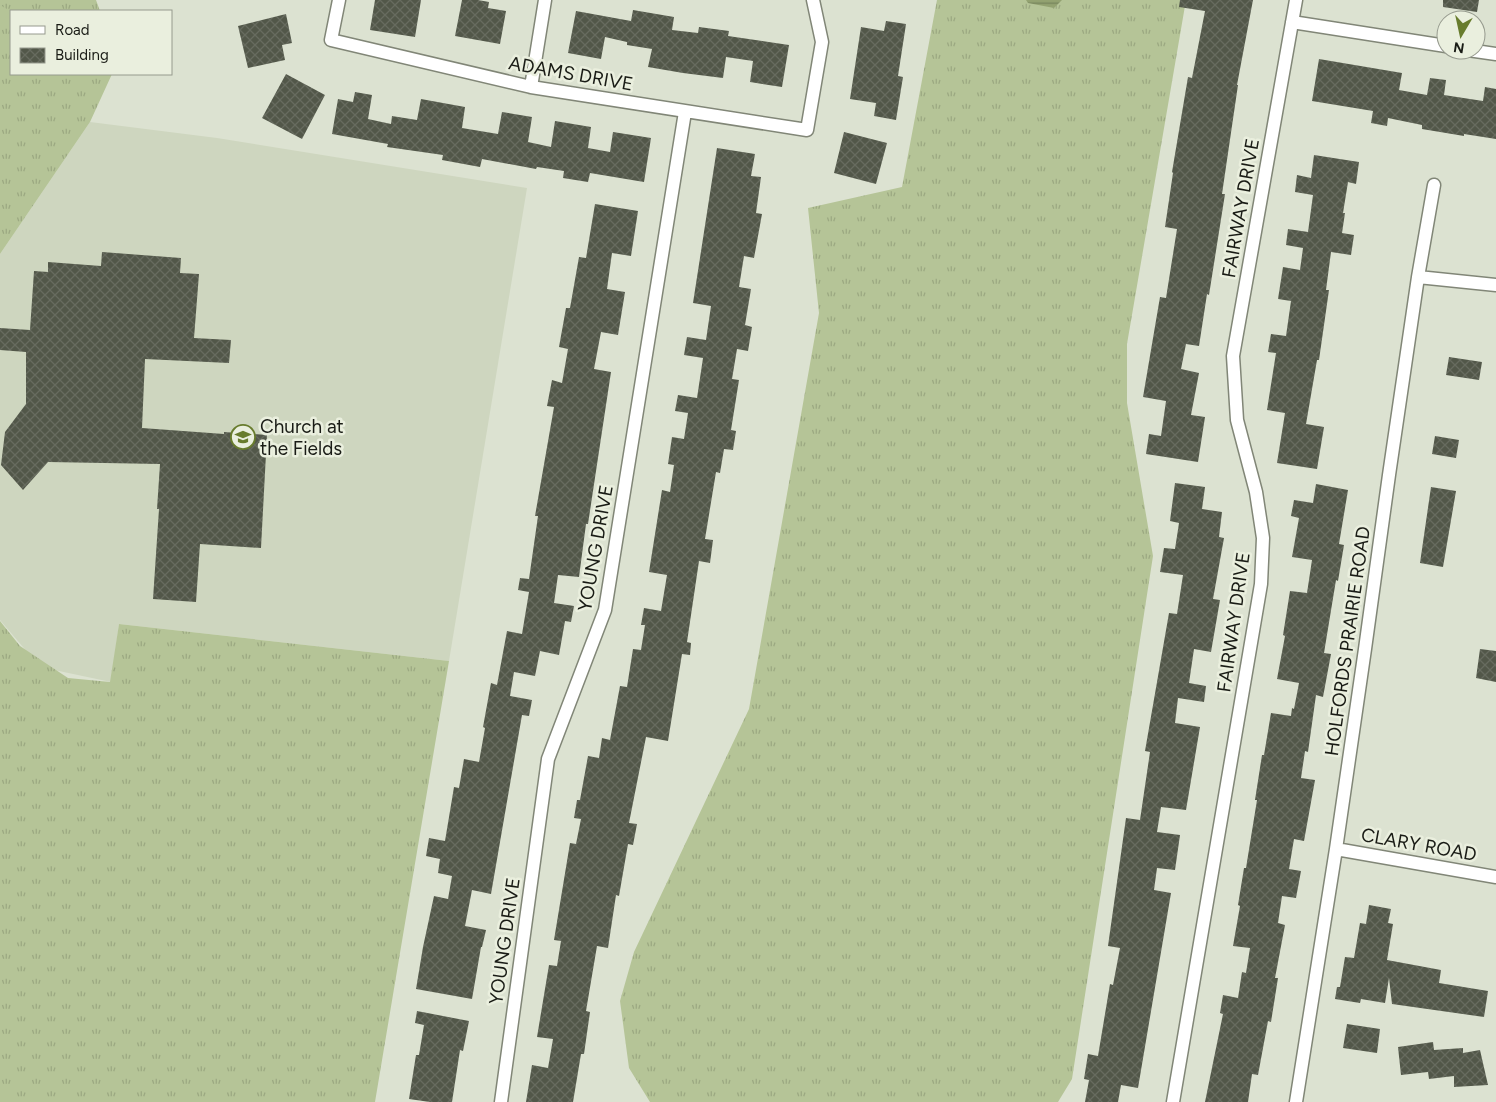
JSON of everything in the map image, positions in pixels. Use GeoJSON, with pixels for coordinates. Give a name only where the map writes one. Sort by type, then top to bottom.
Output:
{"type":"FeatureCollection","features":[{"type":"Feature","properties":{"kind":"street","name":"ADAMS DRIVE"},"geometry":{"type":"LineString","coordinates":[[338,0],[331,40],[531,87],[806,130],[822,42],[813,0]]}},
{"type":"Feature","properties":{"kind":"street"},"geometry":{"type":"LineString","coordinates":[[531,87],[545,0]]}},
{"type":"Feature","properties":{"kind":"street","name":"FAIRWAY DRIVE"},"geometry":{"type":"LineString","coordinates":[[1173,1102],[1261,584],[1263,538],[1256,492],[1237,420],[1233,356],[1296,0]]}},
{"type":"Feature","properties":{"kind":"street"},"geometry":{"type":"LineString","coordinates":[[1292,22],[1436,44]]}},
{"type":"Feature","properties":{"kind":"street","name":"YOUNG DRIVE"},"geometry":{"type":"LineString","coordinates":[[501,1102],[548,759],[605,610],[685,112]]}},
{"type":"Feature","properties":{"kind":"street","name":"HOLFORDS PRAIRIE ROAD"},"geometry":{"type":"LineString","coordinates":[[1296,1102],[1336,849],[1388,475],[1434,185]]}},
{"type":"Feature","properties":{"kind":"street"},"geometry":{"type":"LineString","coordinates":[[1418,277],[1496,285]]}},
{"type":"Feature","properties":{"kind":"street","name":"CLARY ROAD"},"geometry":{"type":"LineString","coordinates":[[1336,849],[1496,876]]}},
{"type":"Feature","properties":{"kind":"shaded area"},"geometry":{"type":"Polygon","coordinates":[[[1026,0],[1062,0],[1054,8],[1028,3],[1026,0]]]}},
{"type":"Feature","properties":{"kind":"shaded area","name":"Church at the Fields"},"geometry":{"type":"Polygon","coordinates":[[[90,122],[217,138],[527,188],[449,661],[119,624],[111,682],[40,667],[0,620],[0,254],[90,122]]]}},
{"type":"Feature","properties":{"kind":"green space"},"geometry":{"type":"Polygon","coordinates":[[[0,0],[96,0],[100,10],[10,10],[10,75],[112,75],[90,122],[0,254],[0,0]]]}},
{"type":"Feature","properties":{"kind":"green space"},"geometry":{"type":"Polygon","coordinates":[[[937,0],[1186,0],[1127,344],[1127,403],[1153,556],[1072,1079],[1058,1102],[650,1102],[629,1068],[620,1001],[634,952],[749,709],[819,313],[808,208],[902,187],[937,0]]]}},
{"type":"Feature","properties":{"kind":"green space"},"geometry":{"type":"Polygon","coordinates":[[[0,5],[10,11],[0,26],[0,5]]]}},
{"type":"Feature","properties":{"kind":"green space"},"geometry":{"type":"Polygon","coordinates":[[[0,621],[20,646],[68,678],[110,682],[119,624],[449,661],[375,1102],[0,1102],[0,621]]]}},
{"type":"Feature","properties":{"kind":"building"},"geometry":{"type":"Polygon","coordinates":[[[375,0],[421,0],[415,37],[370,30],[375,0]]]}},
{"type":"Feature","properties":{"kind":"building"},"geometry":{"type":"Polygon","coordinates":[[[462,0],[489,2],[488,8],[506,11],[500,44],[455,36],[462,0]]]}},
{"type":"Feature","properties":{"kind":"building"},"geometry":{"type":"Polygon","coordinates":[[[1180,0],[1253,0],[1237,85],[1222,194],[1225,194],[1209,295],[1207,294],[1199,346],[1186,344],[1181,369],[1199,373],[1191,415],[1205,417],[1198,462],[1146,454],[1149,434],[1161,436],[1166,401],[1143,397],[1160,297],[1166,298],[1177,229],[1165,227],[1172,172],[1188,77],[1192,78],[1205,11],[1179,7],[1180,0]]]}},
{"type":"Feature","properties":{"kind":"building"},"geometry":{"type":"Polygon","coordinates":[[[1443,0],[1479,0],[1477,10],[1443,7],[1443,0]]]}},
{"type":"Feature","properties":{"kind":"building"},"geometry":{"type":"Polygon","coordinates":[[[633,10],[674,17],[672,30],[698,33],[699,27],[729,31],[728,36],[789,45],[782,87],[750,82],[753,61],[726,57],[723,78],[648,67],[652,49],[627,45],[627,42],[605,37],[601,59],[568,53],[576,11],[631,21],[633,10]]]}},
{"type":"Feature","properties":{"kind":"building"},"geometry":{"type":"Polygon","coordinates":[[[286,14],[292,43],[282,45],[285,60],[248,68],[238,26],[286,14]]]}},
{"type":"Feature","properties":{"kind":"building"},"geometry":{"type":"Polygon","coordinates":[[[886,21],[906,24],[898,76],[903,77],[896,120],[874,116],[876,103],[850,99],[861,27],[884,31],[886,21]]]}},
{"type":"Feature","properties":{"kind":"building"},"geometry":{"type":"Polygon","coordinates":[[[1319,59],[1402,73],[1399,90],[1427,95],[1430,78],[1446,80],[1444,95],[1483,101],[1485,87],[1496,89],[1496,139],[1422,129],[1422,125],[1388,118],[1387,126],[1371,123],[1373,111],[1312,101],[1319,59]]]}},
{"type":"Feature","properties":{"kind":"building"},"geometry":{"type":"Polygon","coordinates":[[[286,74],[325,95],[302,139],[262,118],[286,74]]]}},
{"type":"Feature","properties":{"kind":"building"},"geometry":{"type":"Polygon","coordinates":[[[355,92],[372,95],[368,119],[391,124],[392,116],[417,120],[421,99],[465,107],[462,128],[498,134],[502,112],[532,117],[528,142],[551,147],[555,121],[591,127],[588,148],[610,152],[613,132],[651,138],[644,182],[590,173],[588,182],[563,178],[564,171],[537,167],[536,169],[482,159],[480,167],[442,160],[443,155],[387,147],[388,144],[332,134],[338,99],[353,102],[355,92]]]}},
{"type":"Feature","properties":{"kind":"building"},"geometry":{"type":"Polygon","coordinates":[[[844,132],[887,143],[876,184],[834,173],[844,132]]]}},
{"type":"Feature","properties":{"kind":"building"},"geometry":{"type":"Polygon","coordinates":[[[717,148],[755,154],[751,176],[761,177],[756,213],[762,214],[754,258],[744,256],[739,287],[751,289],[745,325],[752,327],[748,351],[737,349],[732,379],[739,380],[731,430],[736,431],[733,450],[724,449],[720,473],[716,472],[705,539],[713,540],[710,563],[699,561],[687,642],[691,643],[690,655],[682,654],[668,741],[646,737],[629,823],[637,824],[633,845],[628,844],[619,896],[616,895],[608,948],[597,946],[586,1011],[590,1012],[584,1054],[581,1054],[573,1102],[526,1102],[532,1065],[548,1068],[553,1039],[537,1037],[549,965],[557,966],[561,941],[554,940],[570,843],[576,844],[581,819],[574,818],[577,800],[580,800],[588,756],[599,758],[602,738],[610,740],[620,686],[627,687],[633,649],[641,650],[645,625],[641,625],[644,608],[661,611],[667,575],[649,572],[662,490],[670,492],[674,465],[668,464],[672,437],[684,439],[688,413],[675,411],[678,395],[697,398],[703,358],[684,355],[687,337],[706,340],[711,306],[693,303],[717,148]]]}},
{"type":"Feature","properties":{"kind":"building"},"geometry":{"type":"Polygon","coordinates":[[[1314,155],[1359,162],[1356,184],[1348,182],[1343,213],[1345,213],[1342,233],[1354,235],[1351,255],[1331,252],[1326,290],[1329,290],[1319,360],[1317,360],[1306,424],[1324,427],[1317,469],[1277,463],[1285,413],[1267,410],[1276,353],[1268,352],[1271,334],[1286,336],[1291,301],[1278,299],[1283,267],[1300,270],[1303,248],[1286,245],[1288,229],[1308,232],[1313,195],[1295,192],[1297,175],[1311,178],[1314,155]]]}},
{"type":"Feature","properties":{"kind":"building"},"geometry":{"type":"Polygon","coordinates":[[[595,204],[638,211],[631,256],[612,253],[607,289],[625,292],[618,335],[601,332],[594,369],[611,372],[579,577],[558,575],[554,603],[574,606],[571,622],[565,621],[559,655],[540,651],[535,676],[514,672],[510,696],[532,700],[529,716],[522,715],[491,894],[472,890],[465,926],[486,930],[481,947],[472,999],[416,989],[434,896],[448,899],[452,876],[438,873],[440,859],[426,856],[429,838],[445,841],[454,787],[459,788],[464,759],[479,762],[491,683],[497,685],[507,631],[522,634],[529,592],[518,590],[520,578],[529,579],[538,516],[535,516],[554,407],[547,406],[552,380],[562,383],[568,349],[559,347],[566,308],[570,308],[579,257],[586,258],[595,204]]]}},
{"type":"Feature","properties":{"kind":"building"},"geometry":{"type":"Polygon","coordinates":[[[102,252],[181,258],[180,273],[199,274],[194,338],[231,340],[229,363],[145,359],[142,428],[267,435],[261,548],[200,544],[196,602],[153,599],[160,464],[48,462],[23,490],[1,465],[5,432],[26,404],[26,352],[0,350],[0,328],[30,330],[34,271],[48,272],[48,262],[101,266],[102,252]]]}},
{"type":"Feature","properties":{"kind":"building"},"geometry":{"type":"Polygon","coordinates":[[[1449,357],[1482,362],[1479,380],[1446,375],[1449,357]]]}},
{"type":"Feature","properties":{"kind":"building"},"geometry":{"type":"Polygon","coordinates":[[[1435,436],[1459,440],[1456,458],[1432,454],[1435,436]]]}},
{"type":"Feature","properties":{"kind":"building"},"geometry":{"type":"Polygon","coordinates":[[[1175,483],[1205,487],[1202,509],[1222,512],[1219,537],[1224,538],[1213,599],[1220,600],[1211,652],[1194,649],[1189,683],[1206,686],[1204,702],[1178,698],[1175,723],[1200,727],[1186,810],[1161,807],[1157,832],[1180,835],[1175,870],[1157,868],[1154,890],[1171,893],[1138,1088],[1121,1085],[1118,1102],[1085,1102],[1089,1080],[1084,1079],[1088,1054],[1098,1056],[1110,984],[1113,985],[1120,948],[1108,946],[1126,818],[1140,820],[1150,752],[1145,751],[1169,613],[1177,614],[1183,575],[1160,572],[1164,548],[1175,549],[1179,523],[1170,521],[1175,483]]]}},
{"type":"Feature","properties":{"kind":"building"},"geometry":{"type":"Polygon","coordinates":[[[1316,484],[1348,490],[1339,544],[1344,545],[1324,653],[1331,654],[1323,697],[1316,695],[1308,752],[1305,751],[1301,778],[1315,780],[1304,841],[1294,839],[1289,869],[1301,871],[1296,898],[1282,896],[1278,923],[1285,925],[1275,978],[1278,978],[1271,1022],[1268,1021],[1258,1075],[1252,1074],[1248,1102],[1205,1102],[1223,1014],[1220,1013],[1223,995],[1238,998],[1242,972],[1246,973],[1250,948],[1233,946],[1244,868],[1246,868],[1257,800],[1255,800],[1262,755],[1264,755],[1271,713],[1291,716],[1299,683],[1277,679],[1285,636],[1283,635],[1290,591],[1307,593],[1312,560],[1292,557],[1299,518],[1291,516],[1294,500],[1313,503],[1316,484]]]}},
{"type":"Feature","properties":{"kind":"building"},"geometry":{"type":"Polygon","coordinates":[[[1431,487],[1456,491],[1443,567],[1420,563],[1431,487]]]}},
{"type":"Feature","properties":{"kind":"building"},"geometry":{"type":"Polygon","coordinates":[[[1480,649],[1496,651],[1496,682],[1476,678],[1480,649]]]}},
{"type":"Feature","properties":{"kind":"building"},"geometry":{"type":"Polygon","coordinates":[[[1369,905],[1391,909],[1388,923],[1393,924],[1387,960],[1441,970],[1439,983],[1488,991],[1484,1017],[1392,1004],[1389,978],[1385,1003],[1361,999],[1360,1003],[1335,999],[1337,987],[1340,987],[1345,957],[1354,958],[1360,923],[1366,924],[1369,905]]]}},
{"type":"Feature","properties":{"kind":"building"},"geometry":{"type":"Polygon","coordinates":[[[417,1011],[469,1021],[463,1051],[460,1050],[452,1102],[430,1102],[409,1099],[416,1055],[419,1055],[424,1025],[415,1023],[417,1011]]]}},
{"type":"Feature","properties":{"kind":"building"},"geometry":{"type":"Polygon","coordinates":[[[1347,1024],[1380,1029],[1377,1053],[1343,1048],[1347,1024]]]}},
{"type":"Feature","properties":{"kind":"building"},"geometry":{"type":"Polygon","coordinates":[[[1433,1042],[1434,1050],[1463,1048],[1463,1053],[1480,1050],[1488,1085],[1454,1087],[1454,1076],[1429,1079],[1428,1072],[1401,1075],[1398,1047],[1433,1042]]]}},
{"type":"Feature","properties":{"kind":"place","name":"Church at the Fields"},"geometry":{"type":"Point","coordinates":[243,437]}}]}
